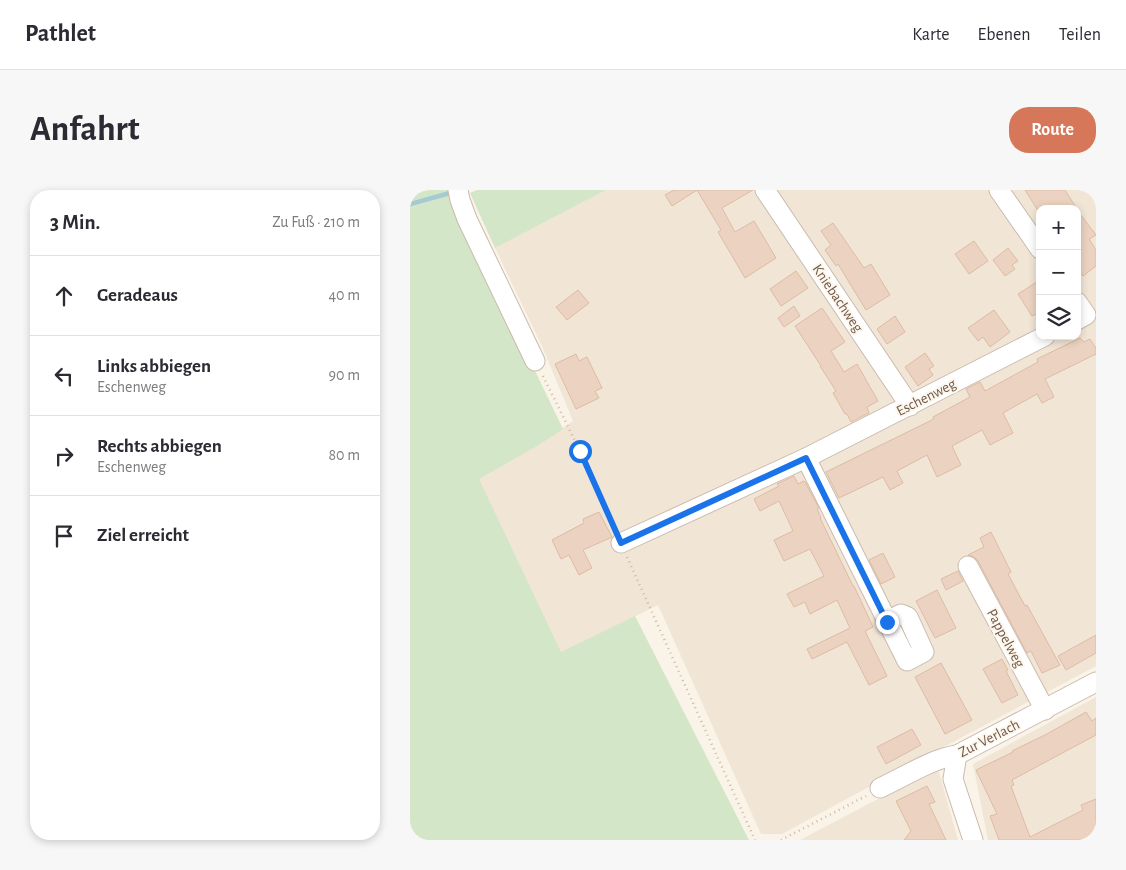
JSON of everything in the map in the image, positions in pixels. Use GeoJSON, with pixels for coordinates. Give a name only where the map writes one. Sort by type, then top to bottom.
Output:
{"type":"FeatureCollection","features":[{"type":"Feature","properties":{"kind":"street"},"geometry":{"type":"LineString","coordinates":[[458,190],[467,219],[535,361]]}},
{"type":"Feature","properties":{"kind":"street","name":"Kniebachweg"},"geometry":{"type":"LineString","coordinates":[[765,190],[910,406]]}},
{"type":"Feature","properties":{"kind":"street"},"geometry":{"type":"LineString","coordinates":[[999,190],[1036,243]]}},
{"type":"Feature","properties":{"kind":"street","name":"Eschenweg"},"geometry":{"type":"LineString","coordinates":[[621,543],[806,458],[1038,340]]}},
{"type":"Feature","properties":{"kind":"street"},"geometry":{"type":"LineString","coordinates":[[806,458],[907,661]]}},
{"type":"Feature","properties":{"kind":"street","name":"Pappelweg"},"geometry":{"type":"LineString","coordinates":[[968,566],[1045,710]]}},
{"type":"Feature","properties":{"kind":"street","name":"Zur Verlach"},"geometry":{"type":"LineString","coordinates":[[880,788],[946,757],[957,755],[1096,682]]}},
{"type":"Feature","properties":{"kind":"street"},"geometry":{"type":"LineString","coordinates":[[957,755],[953,779],[973,840]]}},
{"type":"Feature","properties":{"kind":"path"},"geometry":{"type":"LineString","coordinates":[[535,361],[580,451],[755,840]]}},
{"type":"Feature","properties":{"kind":"path"},"geometry":{"type":"LineString","coordinates":[[781,840],[880,788]]}},
{"type":"Feature","properties":{"kind":"shaded area"},"geometry":{"type":"Polygon","coordinates":[[[606,190],[1096,190],[1096,666],[782,834],[761,834],[658,605],[561,653],[478,479],[539,445],[573,421],[541,344],[495,248],[606,190]]]}},
{"type":"Feature","properties":{"kind":"shaded area"},"geometry":{"type":"Polygon","coordinates":[[[1096,697],[1096,840],[988,840],[973,764],[1096,697]]]}},
{"type":"Feature","properties":{"kind":"shaded area"},"geometry":{"type":"Polygon","coordinates":[[[933,770],[939,772],[958,840],[800,840],[933,770]]]}},
{"type":"Feature","properties":{"kind":"green space"},"geometry":{"type":"Polygon","coordinates":[[[410,190],[448,190],[563,429],[479,479],[561,652],[635,616],[749,840],[410,840],[410,190]]]}},
{"type":"Feature","properties":{"kind":"green space"},"geometry":{"type":"Polygon","coordinates":[[[477,190],[606,190],[495,248],[470,193],[477,190]]]}},
{"type":"Feature","properties":{"kind":"building"},"geometry":{"type":"Polygon","coordinates":[[[674,190],[697,190],[672,206],[665,195],[674,190]]]}},
{"type":"Feature","properties":{"kind":"building"},"geometry":{"type":"Polygon","coordinates":[[[697,190],[753,190],[722,208],[735,232],[754,221],[776,258],[745,278],[718,232],[721,230],[697,190]]]}},
{"type":"Feature","properties":{"kind":"building"},"geometry":{"type":"Polygon","coordinates":[[[1025,190],[1065,190],[1074,205],[1036,205],[1036,207],[1025,190]]]}},
{"type":"Feature","properties":{"kind":"building"},"geometry":{"type":"Polygon","coordinates":[[[1081,215],[1096,235],[1089,239],[1096,250],[1096,266],[1083,276],[1081,273],[1081,215]]]}},
{"type":"Feature","properties":{"kind":"building"},"geometry":{"type":"Polygon","coordinates":[[[833,223],[864,268],[871,264],[890,295],[866,310],[838,264],[836,266],[825,250],[831,245],[821,231],[833,223]]]}},
{"type":"Feature","properties":{"kind":"building"},"geometry":{"type":"Polygon","coordinates":[[[974,241],[988,261],[969,274],[955,254],[974,241]]]}},
{"type":"Feature","properties":{"kind":"building"},"geometry":{"type":"Polygon","coordinates":[[[1008,248],[1018,261],[1012,265],[1015,269],[1005,276],[993,260],[1008,248]]]}},
{"type":"Feature","properties":{"kind":"building"},"geometry":{"type":"Polygon","coordinates":[[[796,271],[808,288],[781,306],[770,289],[796,271]]]}},
{"type":"Feature","properties":{"kind":"building"},"geometry":{"type":"Polygon","coordinates":[[[1036,283],[1036,314],[1032,316],[1018,294],[1036,283]]]}},
{"type":"Feature","properties":{"kind":"building"},"geometry":{"type":"Polygon","coordinates":[[[578,290],[589,303],[567,320],[556,307],[578,290]]]}},
{"type":"Feature","properties":{"kind":"building"},"geometry":{"type":"Polygon","coordinates":[[[794,306],[800,316],[784,327],[778,318],[794,306]]]}},
{"type":"Feature","properties":{"kind":"building"},"geometry":{"type":"Polygon","coordinates":[[[822,308],[845,342],[831,351],[844,372],[857,364],[878,401],[867,407],[869,413],[851,422],[833,393],[836,391],[795,326],[822,308]]]}},
{"type":"Feature","properties":{"kind":"building"},"geometry":{"type":"Polygon","coordinates":[[[994,310],[1010,332],[990,347],[983,337],[978,341],[968,328],[994,310]]]}},
{"type":"Feature","properties":{"kind":"building"},"geometry":{"type":"Polygon","coordinates":[[[895,316],[905,332],[887,344],[877,329],[895,316]]]}},
{"type":"Feature","properties":{"kind":"building"},"geometry":{"type":"Polygon","coordinates":[[[1081,339],[1084,342],[1090,339],[1096,348],[1096,354],[1045,379],[1054,397],[1042,403],[1037,394],[1003,413],[1013,433],[990,445],[982,430],[952,446],[961,465],[937,477],[927,455],[897,471],[903,483],[890,490],[883,477],[839,498],[826,472],[934,419],[933,417],[970,397],[966,389],[980,382],[985,391],[1038,362],[1037,359],[1081,339]]]}},
{"type":"Feature","properties":{"kind":"building"},"geometry":{"type":"Polygon","coordinates":[[[925,353],[934,366],[929,369],[933,375],[918,386],[905,367],[925,353]]]}},
{"type":"Feature","properties":{"kind":"building"},"geometry":{"type":"Polygon","coordinates":[[[576,354],[579,361],[587,357],[602,388],[595,391],[599,398],[576,409],[555,364],[576,354]]]}},
{"type":"Feature","properties":{"kind":"building"},"geometry":{"type":"Polygon","coordinates":[[[794,476],[798,484],[805,482],[819,508],[817,509],[820,518],[873,627],[865,631],[887,676],[869,685],[847,642],[812,659],[807,649],[850,628],[837,600],[810,614],[805,602],[794,607],[787,594],[824,576],[810,549],[784,561],[774,540],[793,531],[779,501],[760,511],[754,499],[779,486],[777,484],[794,476]]]}},
{"type":"Feature","properties":{"kind":"building"},"geometry":{"type":"Polygon","coordinates":[[[599,512],[612,537],[583,550],[592,568],[579,575],[569,555],[561,559],[552,540],[584,523],[583,519],[599,512]]]}},
{"type":"Feature","properties":{"kind":"building"},"geometry":{"type":"Polygon","coordinates":[[[991,532],[1011,572],[1008,574],[1060,665],[1042,673],[1031,651],[1027,653],[978,561],[968,555],[984,547],[980,538],[991,532]]]}},
{"type":"Feature","properties":{"kind":"building"},"geometry":{"type":"Polygon","coordinates":[[[883,553],[895,577],[881,584],[869,560],[883,553]]]}},
{"type":"Feature","properties":{"kind":"building"},"geometry":{"type":"Polygon","coordinates":[[[958,571],[963,581],[946,590],[941,579],[958,571]]]}},
{"type":"Feature","properties":{"kind":"building"},"geometry":{"type":"Polygon","coordinates":[[[937,590],[956,628],[935,638],[916,601],[937,590]]]}},
{"type":"Feature","properties":{"kind":"building"},"geometry":{"type":"Polygon","coordinates":[[[1096,635],[1096,653],[1066,670],[1058,656],[1096,635]]]}},
{"type":"Feature","properties":{"kind":"building"},"geometry":{"type":"Polygon","coordinates":[[[1002,659],[1018,695],[1002,703],[983,669],[1002,659]]]}},
{"type":"Feature","properties":{"kind":"building"},"geometry":{"type":"Polygon","coordinates":[[[941,663],[972,720],[945,734],[915,677],[941,663]]]}},
{"type":"Feature","properties":{"kind":"building"},"geometry":{"type":"Polygon","coordinates":[[[1086,712],[1092,721],[1096,718],[1096,735],[1012,780],[1014,785],[1011,786],[1030,837],[1083,810],[1081,805],[1096,799],[1096,840],[999,840],[990,816],[997,814],[976,770],[1086,712]]]}},
{"type":"Feature","properties":{"kind":"building"},"geometry":{"type":"Polygon","coordinates":[[[912,729],[921,745],[886,764],[877,747],[912,729]]]}},
{"type":"Feature","properties":{"kind":"building"},"geometry":{"type":"Polygon","coordinates":[[[927,786],[935,802],[929,804],[946,840],[904,840],[911,831],[896,801],[927,786]]]}},
{"type":"Feature","properties":{"kind":"waterway"},"geometry":{"type":"LineString","coordinates":[[410,204],[450,193]]}},
{"type":"Feature","properties":{"kind":"route"},"geometry":{"type":"LineString","coordinates":[[580,451],[621,543],[806,458],[887,622]]}}]}
